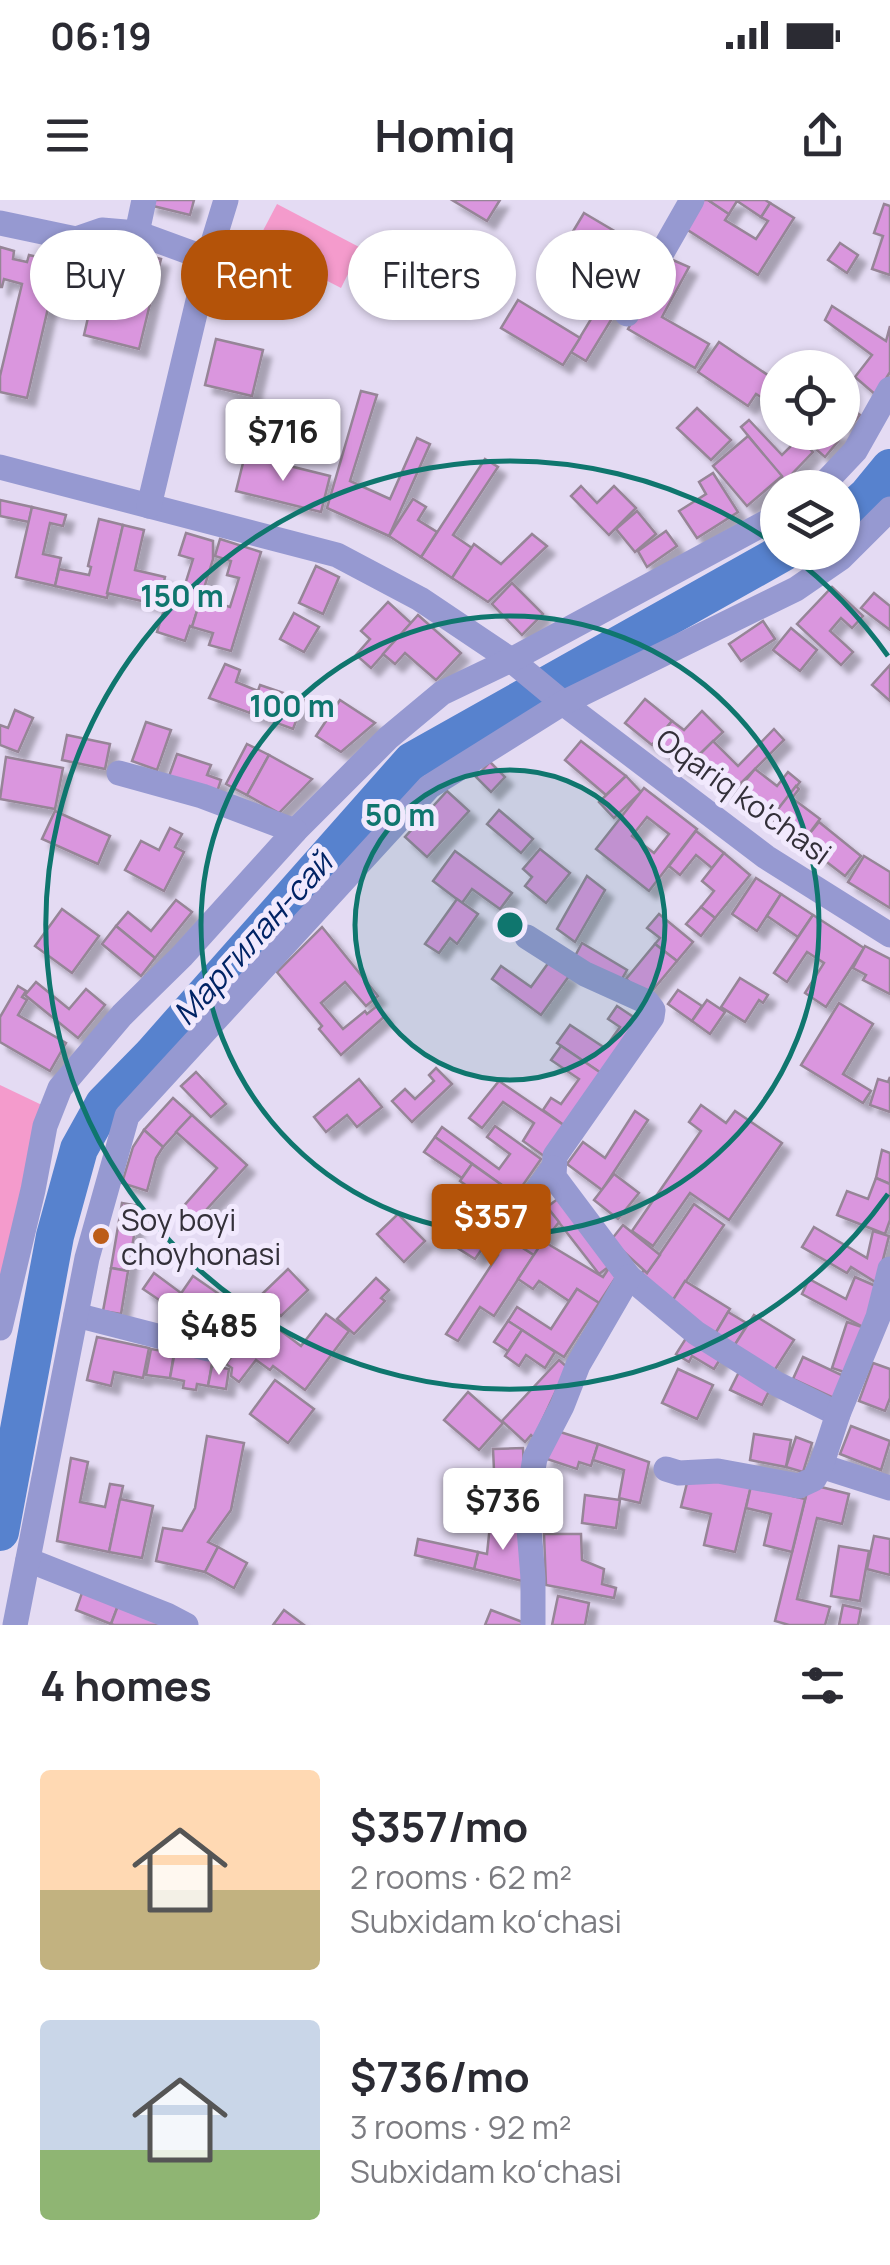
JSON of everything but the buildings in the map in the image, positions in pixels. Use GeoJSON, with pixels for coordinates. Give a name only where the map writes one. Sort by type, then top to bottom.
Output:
{"type":"FeatureCollection","features":[{"type":"Feature","properties":{"kind":"street"},"geometry":{"type":"LineString","coordinates":[[139,230],[144,200]]}},
{"type":"Feature","properties":{"kind":"street"},"geometry":{"type":"LineString","coordinates":[[217,230],[226,200]]}},
{"type":"Feature","properties":{"kind":"street"},"geometry":{"type":"LineString","coordinates":[[675,230],[692,200]]}},
{"type":"Feature","properties":{"kind":"street"},"geometry":{"type":"LineString","coordinates":[[0,224],[30,230]]}},
{"type":"Feature","properties":{"kind":"street"},"geometry":{"type":"LineString","coordinates":[[149,506],[193,320]]}},
{"type":"Feature","properties":{"kind":"street"},"geometry":{"type":"LineString","coordinates":[[837,470],[855,450],[890,389]]}},
{"type":"Feature","properties":{"kind":"street","name":"Oqariq ko'chasi"},"geometry":{"type":"LineString","coordinates":[[0,467],[337,554],[420,599],[512,660],[766,857],[890,935]]}},
{"type":"Feature","properties":{"kind":"street"},"geometry":{"type":"LineString","coordinates":[[15,1625],[86,1258],[127,1116],[429,786],[563,703],[796,589],[841,558],[890,508]]}},
{"type":"Feature","properties":{"kind":"street"},"geometry":{"type":"LineString","coordinates":[[0,1328],[44,1126],[60,1088],[122,1015],[182,956],[295,830],[388,738],[442,693],[512,660],[760,526]]}},
{"type":"Feature","properties":{"kind":"street"},"geometry":{"type":"LineString","coordinates":[[118,773],[202,796],[295,830]]}},
{"type":"Feature","properties":{"kind":"street"},"geometry":{"type":"LineString","coordinates":[[528,938],[585,974],[646,1002],[653,1010],[652,1017],[554,1156],[554,1178],[630,1277],[696,1333],[777,1384],[838,1414]]}},
{"type":"Feature","properties":{"kind":"street"},"geometry":{"type":"LineString","coordinates":[[512,1225],[553,1168]]}},
{"type":"Feature","properties":{"kind":"street"},"geometry":{"type":"LineString","coordinates":[[666,1469],[678,1474],[718,1472],[803,1486],[817,1476],[878,1317],[890,1269]]}},
{"type":"Feature","properties":{"kind":"street"},"geometry":{"type":"LineString","coordinates":[[533,1625],[528,1504],[534,1458],[562,1406],[578,1365],[630,1277]]}},
{"type":"Feature","properties":{"kind":"street"},"geometry":{"type":"LineString","coordinates":[[76,1315],[208,1349]]}},
{"type":"Feature","properties":{"kind":"street"},"geometry":{"type":"LineString","coordinates":[[821,1466],[890,1488]]}},
{"type":"Feature","properties":{"kind":"street"},"geometry":{"type":"LineString","coordinates":[[28,1560],[186,1625]]}},
{"type":"Feature","properties":{"kind":"shaded area"},"geometry":{"type":"Polygon","coordinates":[[[277,204],[327,230],[263,230],[277,204]]]}},
{"type":"Feature","properties":{"kind":"shaded area"},"geometry":{"type":"Polygon","coordinates":[[[328,231],[348,241],[348,274],[341,288],[328,281],[328,231]]]}},
{"type":"Feature","properties":{"kind":"shaded area"},"geometry":{"type":"Polygon","coordinates":[[[0,1085],[44,1106],[0,1292],[0,1085]]]}},
{"type":"Feature","properties":{"kind":"waterway","name":"Маргилан-сай"},"geometry":{"type":"LineString","coordinates":[[860,502],[890,468]]}},
{"type":"Feature","properties":{"kind":"waterway","name":"Маргилан-сай"},"geometry":{"type":"LineString","coordinates":[[0,1532],[55,1236],[79,1149],[104,1104],[412,761],[760,565]]}},
{"type":"Feature","properties":{"kind":"place","name":"Soy boyi choyhonasi"},"geometry":{"type":"Point","coordinates":[101,1236]}}]}
